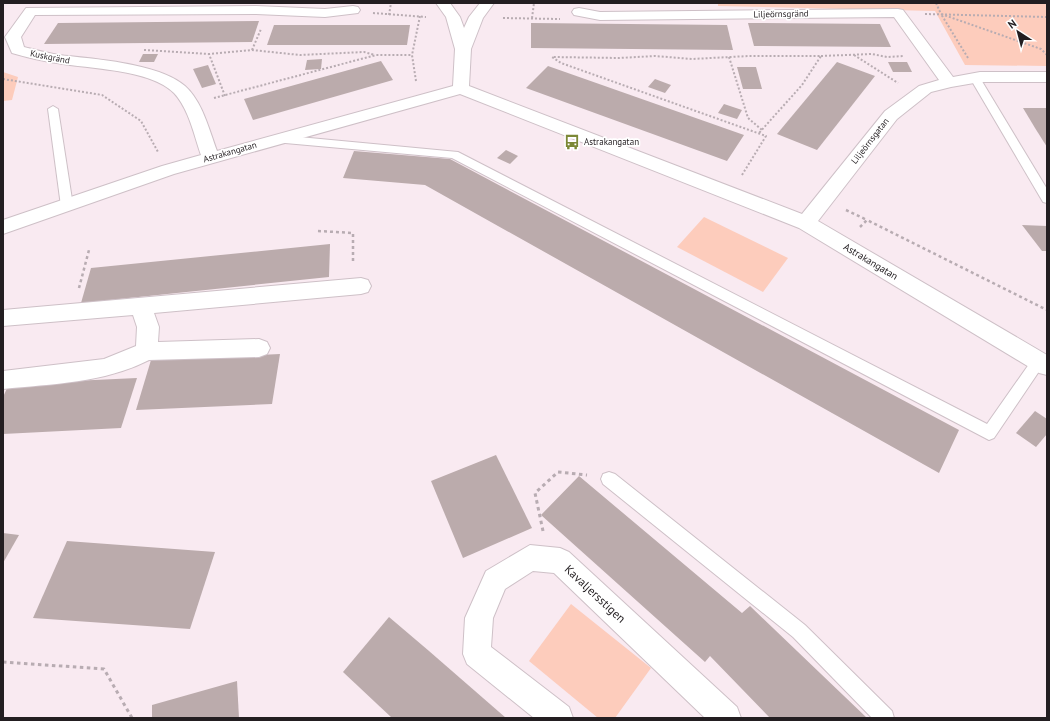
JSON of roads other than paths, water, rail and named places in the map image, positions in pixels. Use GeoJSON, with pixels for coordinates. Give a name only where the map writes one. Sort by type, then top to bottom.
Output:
{"type":"FeatureCollection","features":[{"type":"Feature","properties":{"kind":"street"},"geometry":{"type":"LineString","coordinates":[[443,3],[453,17],[463,48]]}},
{"type":"Feature","properties":{"kind":"street"},"geometry":{"type":"LineString","coordinates":[[461,89],[463,48],[476,17],[487,3]]}},
{"type":"Feature","properties":{"kind":"street","name":"Kuskgränd"},"geometry":{"type":"LineString","coordinates":[[211,158],[190,103],[179,89],[158,78],[129,70],[57,59],[17,50],[13,37],[31,11],[256,10],[325,13],[353,10]]}},
{"type":"Feature","properties":{"kind":"street","name":"Liljeörnsgränd"},"geometry":{"type":"LineString","coordinates":[[579,12],[600,16],[898,13],[949,82]]}},
{"type":"Feature","properties":{"kind":"street","name":"Liljeörnsgatan"},"geometry":{"type":"LineString","coordinates":[[806,223],[891,115],[924,89],[949,82],[978,78],[1047,77]]}},
{"type":"Feature","properties":{"kind":"street","name":"Astrakangatan"},"geometry":{"type":"LineString","coordinates":[[3,227],[168,170],[419,99],[461,89],[806,223],[843,243],[1043,364]]}},
{"type":"Feature","properties":{"kind":"street"},"geometry":{"type":"LineString","coordinates":[[3,318],[361,286]]}},
{"type":"Feature","properties":{"kind":"street"},"geometry":{"type":"LineString","coordinates":[[141,306],[148,327],[146,351]]}},
{"type":"Feature","properties":{"kind":"street"},"geometry":{"type":"LineString","coordinates":[[3,380],[104,368],[126,361],[146,351],[259,348]]}},
{"type":"Feature","properties":{"kind":"street","name":"Kavaljersstigen"},"geometry":{"type":"LineString","coordinates":[[558,718],[477,654],[479,618],[495,580],[530,558],[558,562],[572,572],[726,718]]}},
{"type":"Feature","properties":{"kind":"lane"},"geometry":{"type":"LineString","coordinates":[[978,78],[1047,199]]}},
{"type":"Feature","properties":{"kind":"lane"},"geometry":{"type":"LineString","coordinates":[[53,109],[67,206]]}},
{"type":"Feature","properties":{"kind":"lane"},"geometry":{"type":"LineString","coordinates":[[278,139],[454,155],[989,433],[1043,364]]}},
{"type":"Feature","properties":{"kind":"lane"},"geometry":{"type":"LineString","coordinates":[[609,479],[799,631],[886,718]]}},
{"type":"Feature","properties":{"kind":"place","name":"Astrakangatan"},"geometry":{"type":"Point","coordinates":[572,142]}}]}
